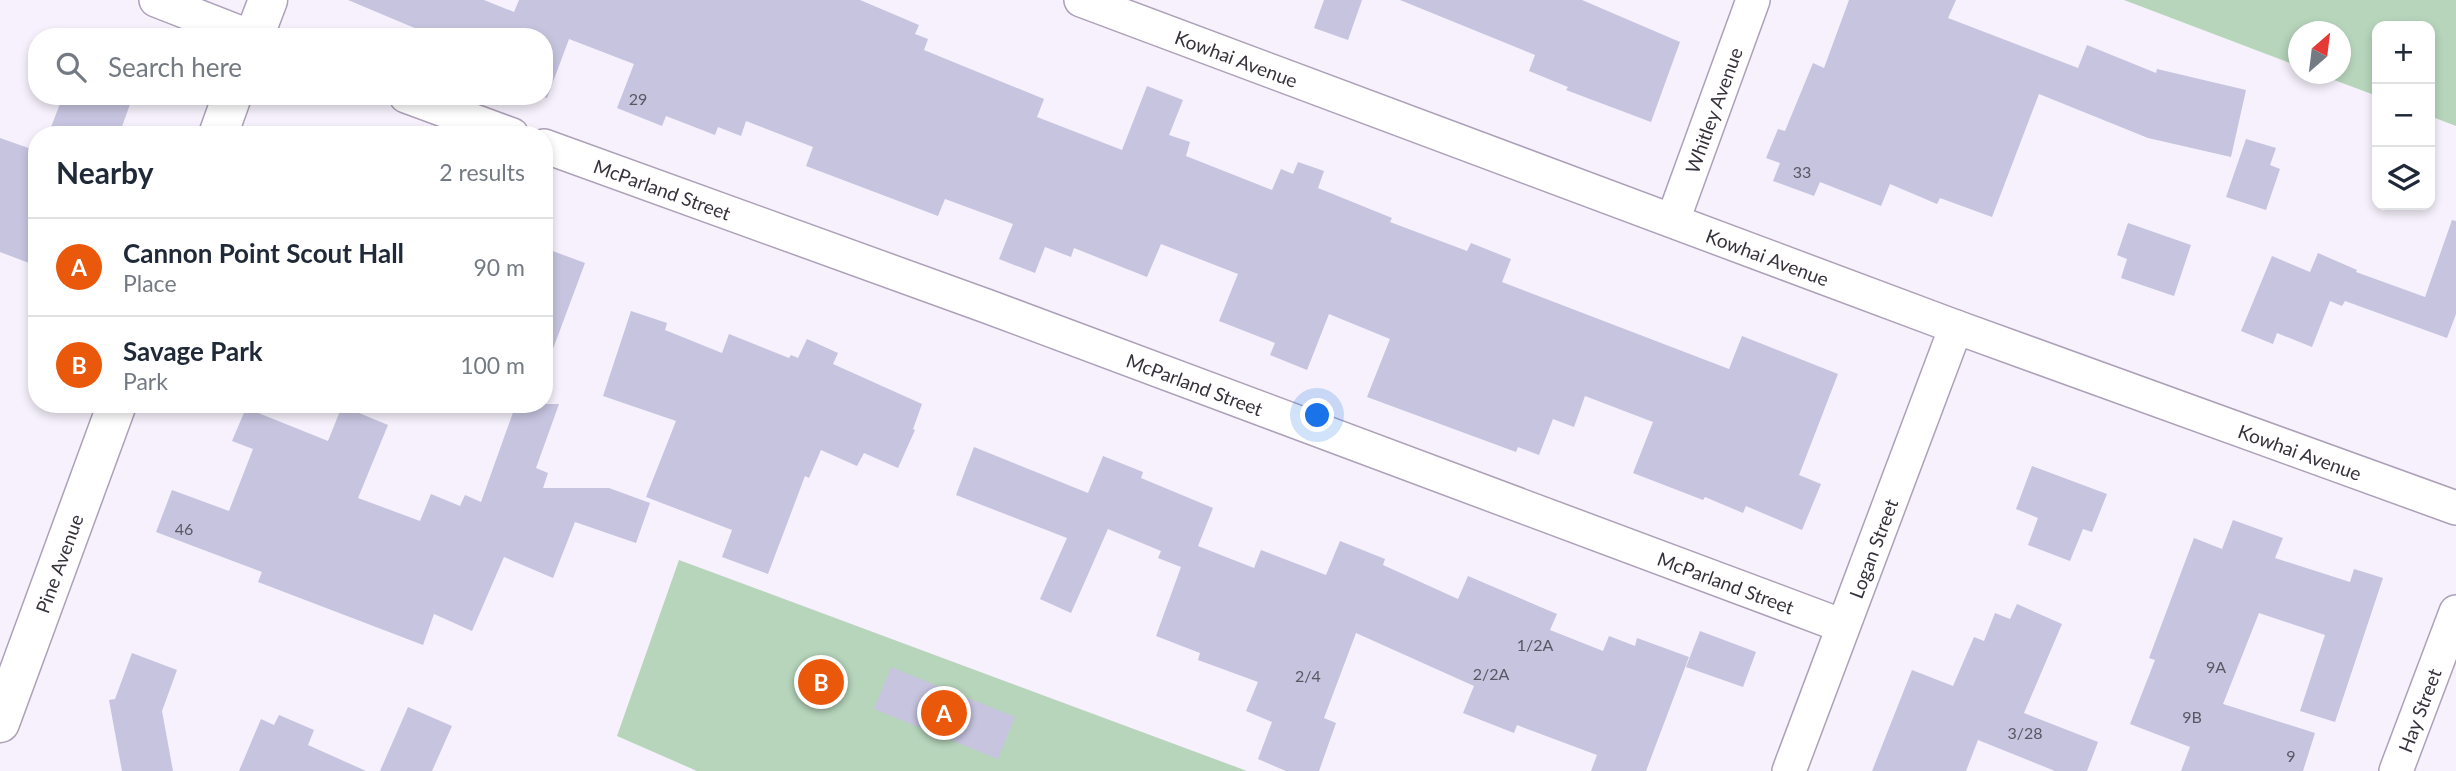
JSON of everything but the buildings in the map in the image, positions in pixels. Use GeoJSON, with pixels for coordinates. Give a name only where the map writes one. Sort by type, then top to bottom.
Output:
{"type":"FeatureCollection","features":[{"type":"Feature","properties":{"kind":"street"},"geometry":{"type":"LineString","coordinates":[[156,0],[229,28]]}},
{"type":"Feature","properties":{"kind":"street"},"geometry":{"type":"LineString","coordinates":[[257,28],[268,0]]}},
{"type":"Feature","properties":{"kind":"street","name":"Kowhai Avenue"},"geometry":{"type":"LineString","coordinates":[[1081,0],[1956,327],[2456,508]]}},
{"type":"Feature","properties":{"kind":"street","name":"Whitley Avenue"},"geometry":{"type":"LineString","coordinates":[[1673,219],[1753,0]]}},
{"type":"Feature","properties":{"kind":"street"},"geometry":{"type":"LineString","coordinates":[[221,126],[229,105]]}},
{"type":"Feature","properties":{"kind":"street"},"geometry":{"type":"LineString","coordinates":[[430,105],[488,126]]}},
{"type":"Feature","properties":{"kind":"street","name":"McParland Street"},"geometry":{"type":"LineString","coordinates":[[553,149],[989,307],[1843,626]]}},
{"type":"Feature","properties":{"kind":"street","name":"Logan Street"},"geometry":{"type":"LineString","coordinates":[[1789,771],[1956,327]]}},
{"type":"Feature","properties":{"kind":"street","name":"Pine Avenue"},"geometry":{"type":"LineString","coordinates":[[0,723],[114,413]]}},
{"type":"Feature","properties":{"kind":"street","name":"Hay Street"},"geometry":{"type":"LineString","coordinates":[[2396,771],[2456,612]]}},
{"type":"Feature","properties":{"kind":"green space"},"geometry":{"type":"Polygon","coordinates":[[[2124,0],[2456,0],[2456,126],[2435,118],[2435,21],[2372,21],[2372,94],[2345,84],[2351,84],[2351,21],[2288,21],[2288,62],[2124,0]]]}},
{"type":"Feature","properties":{"kind":"green space"},"geometry":{"type":"Polygon","coordinates":[[[679,560],[1247,771],[697,771],[617,736],[679,560]]]}},
{"type":"Feature","properties":{"kind":"place","name":"Savage Park"},"geometry":{"type":"Point","coordinates":[821,682]}},
{"type":"Feature","properties":{"kind":"place","name":"Cannon Point Scout Hall"},"geometry":{"type":"Point","coordinates":[944,713]}}]}
